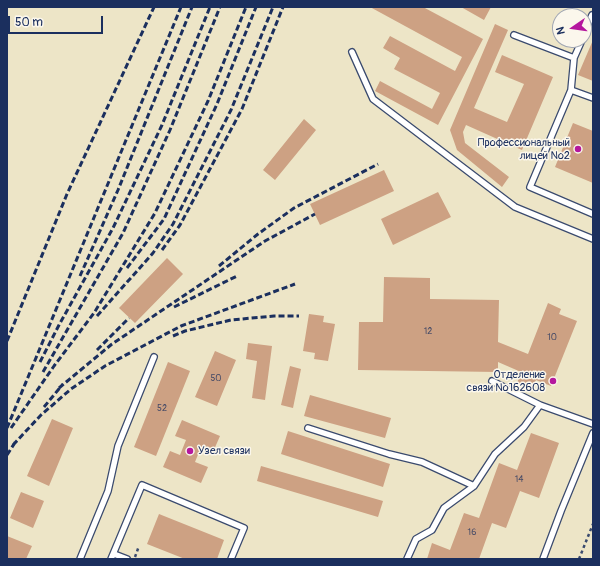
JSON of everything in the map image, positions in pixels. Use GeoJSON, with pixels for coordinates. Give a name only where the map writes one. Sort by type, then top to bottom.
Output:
{"type":"FeatureCollection","features":[{"type":"Feature","properties":{"kind":"lane"},"geometry":{"type":"LineString","coordinates":[[514,35],[574,58]]}},
{"type":"Feature","properties":{"kind":"lane"},"geometry":{"type":"LineString","coordinates":[[578,48],[574,58],[571,90],[530,187],[593,214]]}},
{"type":"Feature","properties":{"kind":"lane"},"geometry":{"type":"LineString","coordinates":[[352,52],[372,99],[515,207],[593,239]]}},
{"type":"Feature","properties":{"kind":"lane"},"geometry":{"type":"LineString","coordinates":[[571,90],[593,98]]}},
{"type":"Feature","properties":{"kind":"lane"},"geometry":{"type":"LineString","coordinates":[[80,559],[108,491],[118,446],[154,357]]}},
{"type":"Feature","properties":{"kind":"lane"},"geometry":{"type":"LineString","coordinates":[[492,381],[540,405],[593,424]]}},
{"type":"Feature","properties":{"kind":"lane"},"geometry":{"type":"LineString","coordinates":[[407,559],[416,539],[432,530],[444,508],[474,486],[495,454],[524,427],[540,405]]}},
{"type":"Feature","properties":{"kind":"lane"},"geometry":{"type":"LineString","coordinates":[[308,428],[389,454],[422,462],[474,486]]}},
{"type":"Feature","properties":{"kind":"lane"},"geometry":{"type":"LineString","coordinates":[[543,559],[593,433]]}},
{"type":"Feature","properties":{"kind":"lane"},"geometry":{"type":"LineString","coordinates":[[127,559],[113,556],[142,485],[244,528],[231,559]]}},
{"type":"Feature","properties":{"kind":"path"},"geometry":{"type":"LineString","coordinates":[[579,559],[593,524]]}},
{"type":"Feature","properties":{"kind":"path"},"geometry":{"type":"LineString","coordinates":[[134,559],[139,546]]}},
{"type":"Feature","properties":{"kind":"building"},"geometry":{"type":"Polygon","coordinates":[[[370,7],[423,7],[483,39],[438,125],[375,91],[380,81],[432,109],[440,93],[394,69],[400,58],[383,48],[390,36],[455,71],[462,57],[370,7]]]}},
{"type":"Feature","properties":{"kind":"building"},"geometry":{"type":"Polygon","coordinates":[[[461,7],[491,7],[484,20],[461,7]]]}},
{"type":"Feature","properties":{"kind":"building"},"geometry":{"type":"Polygon","coordinates":[[[495,24],[508,30],[474,108],[507,122],[524,84],[495,72],[502,55],[553,77],[522,150],[466,125],[463,132],[465,143],[509,177],[502,187],[457,150],[450,130],[495,24]]]}},
{"type":"Feature","properties":{"kind":"building"},"geometry":{"type":"Polygon","coordinates":[[[593,40],[593,81],[578,75],[590,48],[592,48],[593,40]]]}},
{"type":"Feature","properties":{"kind":"building"},"geometry":{"type":"Polygon","coordinates":[[[304,119],[316,130],[275,180],[263,170],[304,119]]]}},
{"type":"Feature","properties":{"kind":"building","name":"Профессиональный лицей №2"},"geometry":{"type":"Polygon","coordinates":[[[573,123],[593,131],[593,183],[555,167],[573,123]]]}},
{"type":"Feature","properties":{"kind":"building"},"geometry":{"type":"Polygon","coordinates":[[[384,170],[394,191],[320,225],[310,204],[384,170]]]}},
{"type":"Feature","properties":{"kind":"building"},"geometry":{"type":"Polygon","coordinates":[[[438,192],[451,217],[393,245],[381,219],[438,192]]]}},
{"type":"Feature","properties":{"kind":"building"},"geometry":{"type":"Polygon","coordinates":[[[167,258],[183,274],[135,323],[119,308],[167,258]]]}},
{"type":"Feature","properties":{"kind":"building"},"geometry":{"type":"Polygon","coordinates":[[[384,277],[430,278],[430,299],[499,300],[498,342],[528,354],[548,303],[561,309],[559,314],[577,321],[551,386],[536,380],[531,392],[516,386],[521,372],[498,362],[498,372],[358,370],[359,322],[383,322],[384,277]]]}},
{"type":"Feature","properties":{"kind":"building"},"geometry":{"type":"Polygon","coordinates":[[[309,314],[324,316],[323,322],[335,324],[328,361],[314,359],[315,353],[303,351],[309,314]]]}},
{"type":"Feature","properties":{"kind":"building"},"geometry":{"type":"Polygon","coordinates":[[[248,343],[272,346],[265,400],[252,398],[257,361],[246,359],[248,343]]]}},
{"type":"Feature","properties":{"kind":"building"},"geometry":{"type":"Polygon","coordinates":[[[215,351],[236,360],[217,406],[195,397],[215,351]]]}},
{"type":"Feature","properties":{"kind":"building"},"geometry":{"type":"Polygon","coordinates":[[[168,362],[190,371],[156,456],[134,447],[168,362]]]}},
{"type":"Feature","properties":{"kind":"building"},"geometry":{"type":"Polygon","coordinates":[[[290,366],[301,369],[293,408],[281,405],[290,366]]]}},
{"type":"Feature","properties":{"kind":"building"},"geometry":{"type":"Polygon","coordinates":[[[310,395],[391,418],[385,438],[304,416],[310,395]]]}},
{"type":"Feature","properties":{"kind":"building"},"geometry":{"type":"Polygon","coordinates":[[[52,419],[73,428],[49,486],[27,476],[52,419]]]}},
{"type":"Feature","properties":{"kind":"building","name":"Узел связи"},"geometry":{"type":"Polygon","coordinates":[[[182,420],[220,436],[213,452],[201,447],[195,462],[208,467],[201,483],[163,467],[170,451],[180,455],[186,440],[175,436],[182,420]]]}},
{"type":"Feature","properties":{"kind":"building"},"geometry":{"type":"Polygon","coordinates":[[[288,431],[390,464],[383,487],[281,454],[288,431]]]}},
{"type":"Feature","properties":{"kind":"building"},"geometry":{"type":"Polygon","coordinates":[[[531,433],[559,443],[539,498],[520,491],[506,528],[492,523],[479,559],[427,559],[432,543],[450,550],[464,513],[479,518],[499,463],[517,470],[531,433]]]}},
{"type":"Feature","properties":{"kind":"building"},"geometry":{"type":"Polygon","coordinates":[[[261,466],[383,501],[378,517],[257,481],[261,466]]]}},
{"type":"Feature","properties":{"kind":"building"},"geometry":{"type":"Polygon","coordinates":[[[21,492],[44,501],[33,528],[10,518],[21,492]]]}},
{"type":"Feature","properties":{"kind":"building"},"geometry":{"type":"Polygon","coordinates":[[[159,514],[224,540],[217,559],[185,559],[147,544],[159,514]]]}},
{"type":"Feature","properties":{"kind":"building"},"geometry":{"type":"Polygon","coordinates":[[[7,536],[32,546],[26,559],[7,559],[7,536]]]}},
{"type":"Feature","properties":{"kind":"railway"},"geometry":{"type":"LineString","coordinates":[[7,341],[67,194],[154,7]]}},
{"type":"Feature","properties":{"kind":"railway"},"geometry":{"type":"LineString","coordinates":[[7,428],[181,7]]}},
{"type":"Feature","properties":{"kind":"railway"},"geometry":{"type":"LineString","coordinates":[[80,276],[118,190],[192,7]]}},
{"type":"Feature","properties":{"kind":"railway"},"geometry":{"type":"LineString","coordinates":[[40,362],[113,228],[162,125],[210,7]]}},
{"type":"Feature","properties":{"kind":"railway"},"geometry":{"type":"LineString","coordinates":[[43,372],[123,233],[170,130],[220,7]]}},
{"type":"Feature","properties":{"kind":"railway"},"geometry":{"type":"LineString","coordinates":[[11,428],[54,366],[94,313],[155,213],[208,101],[246,7]]}},
{"type":"Feature","properties":{"kind":"railway"},"geometry":{"type":"LineString","coordinates":[[127,268],[164,219],[217,104],[256,7]]}},
{"type":"Feature","properties":{"kind":"railway"},"geometry":{"type":"LineString","coordinates":[[97,316],[153,253],[173,224],[231,110],[273,7]]}},
{"type":"Feature","properties":{"kind":"railway"},"geometry":{"type":"LineString","coordinates":[[162,250],[180,225],[242,109],[283,7]]}},
{"type":"Feature","properties":{"kind":"railway"},"geometry":{"type":"LineString","coordinates":[[219,266],[258,234],[294,208],[378,164]]}},
{"type":"Feature","properties":{"kind":"railway"},"geometry":{"type":"LineString","coordinates":[[59,388],[112,344],[265,241],[315,214]]}},
{"type":"Feature","properties":{"kind":"railway"},"geometry":{"type":"LineString","coordinates":[[174,307],[237,276]]}},
{"type":"Feature","properties":{"kind":"railway"},"geometry":{"type":"LineString","coordinates":[[13,445],[41,415],[71,389],[105,366],[181,326],[295,284]]}},
{"type":"Feature","properties":{"kind":"railway"},"geometry":{"type":"LineString","coordinates":[[173,336],[185,331],[231,320],[274,316],[299,316]]}},
{"type":"Feature","properties":{"kind":"railway"},"geometry":{"type":"LineString","coordinates":[[97,350],[129,318]]}},
{"type":"Feature","properties":{"kind":"railway"},"geometry":{"type":"LineString","coordinates":[[44,407],[63,384]]}},
{"type":"Feature","properties":{"kind":"railway"},"geometry":{"type":"LineString","coordinates":[[7,455],[16,441]]}},
{"type":"Feature","properties":{"kind":"place","name":"Профессиональный лицей №2"},"geometry":{"type":"Point","coordinates":[578,149]}},
{"type":"Feature","properties":{"kind":"place","name":"Отделение связи №162608"},"geometry":{"type":"Point","coordinates":[553,381]}},
{"type":"Feature","properties":{"kind":"place","name":"Узел связи"},"geometry":{"type":"Point","coordinates":[190,451]}}]}
